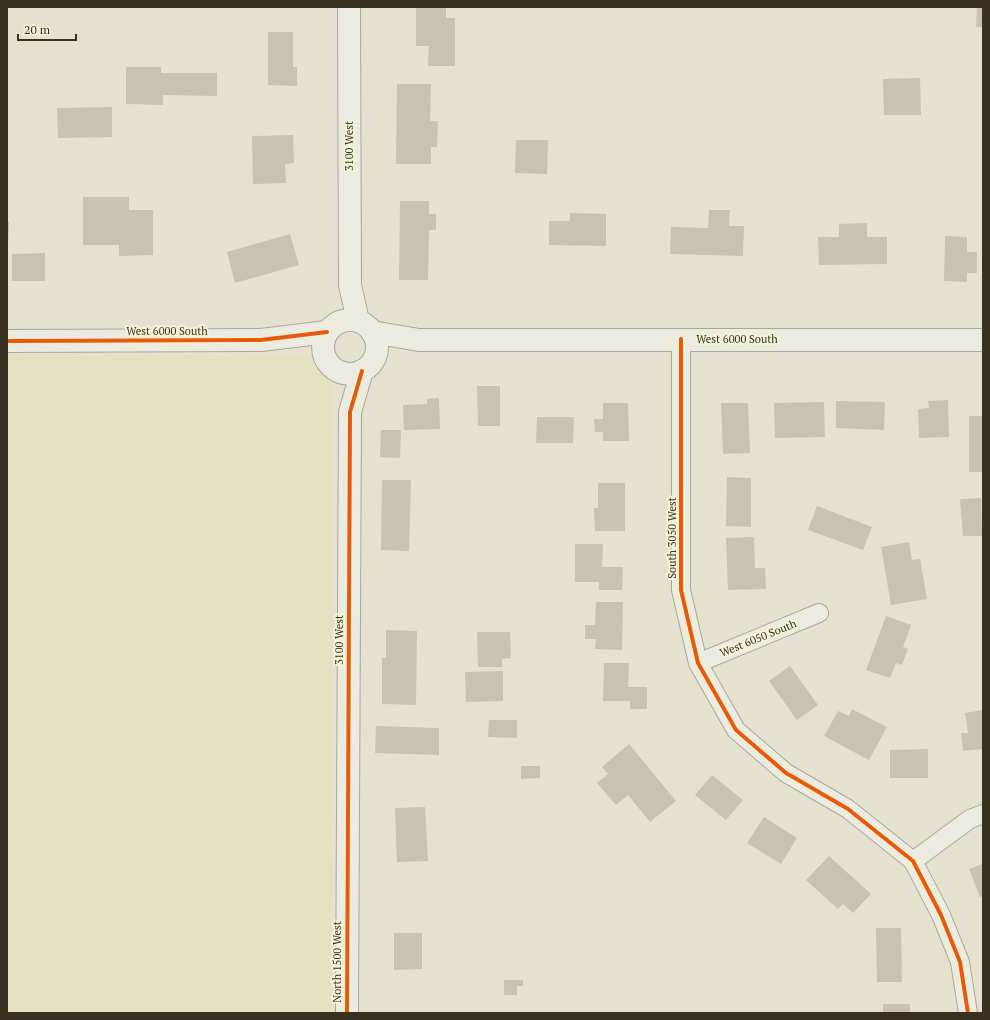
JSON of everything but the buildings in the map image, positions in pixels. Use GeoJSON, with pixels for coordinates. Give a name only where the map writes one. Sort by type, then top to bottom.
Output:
{"type":"FeatureCollection","features":[{"type":"Feature","properties":{"kind":"street","name":"3100 West"},"geometry":{"type":"LineString","coordinates":[[349,7],[350,334],[328,363],[336,370],[350,412]]}},
{"type":"Feature","properties":{"kind":"street","name":"3100 West"},"geometry":{"type":"LineString","coordinates":[[346,910],[350,412],[362,371],[373,360],[350,334]]}},
{"type":"Feature","properties":{"kind":"street","name":"West 6000 South"},"geometry":{"type":"LineString","coordinates":[[7,341],[261,340],[350,334],[419,340],[983,340]]}},
{"type":"Feature","properties":{"kind":"street","name":"South 3050 West"},"geometry":{"type":"LineString","coordinates":[[681,340],[681,590],[698,663],[736,730],[786,773],[848,809],[913,861],[941,915],[960,962],[968,1013]]}},
{"type":"Feature","properties":{"kind":"street"},"geometry":{"type":"LineString","coordinates":[[336,370],[348,374],[362,371]]}},
{"type":"Feature","properties":{"kind":"street","name":"West 6050 South"},"geometry":{"type":"LineString","coordinates":[[698,663],[819,613]]}},
{"type":"Feature","properties":{"kind":"street"},"geometry":{"type":"LineString","coordinates":[[913,861],[970,819],[983,814]]}},
{"type":"Feature","properties":{"kind":"street","name":"North 1500 West"},"geometry":{"type":"LineString","coordinates":[[346,910],[346,1013]]}},
{"type":"Feature","properties":{"kind":"green space"},"geometry":{"type":"Polygon","coordinates":[[[315,355],[325,362],[333,373],[332,1013],[7,1013],[7,356],[315,355]]]}},
{"type":"Feature","properties":{"kind":"cycle path"},"geometry":{"type":"LineString","coordinates":[[7,341],[261,340],[327,332]]}},
{"type":"Feature","properties":{"kind":"cycle path"},"geometry":{"type":"LineString","coordinates":[[681,339],[681,590],[698,663],[736,730],[786,773],[848,809],[913,861],[941,915],[960,962],[968,1013]]}},
{"type":"Feature","properties":{"kind":"cycle path"},"geometry":{"type":"LineString","coordinates":[[347,1013],[350,412],[362,371]]}}]}
